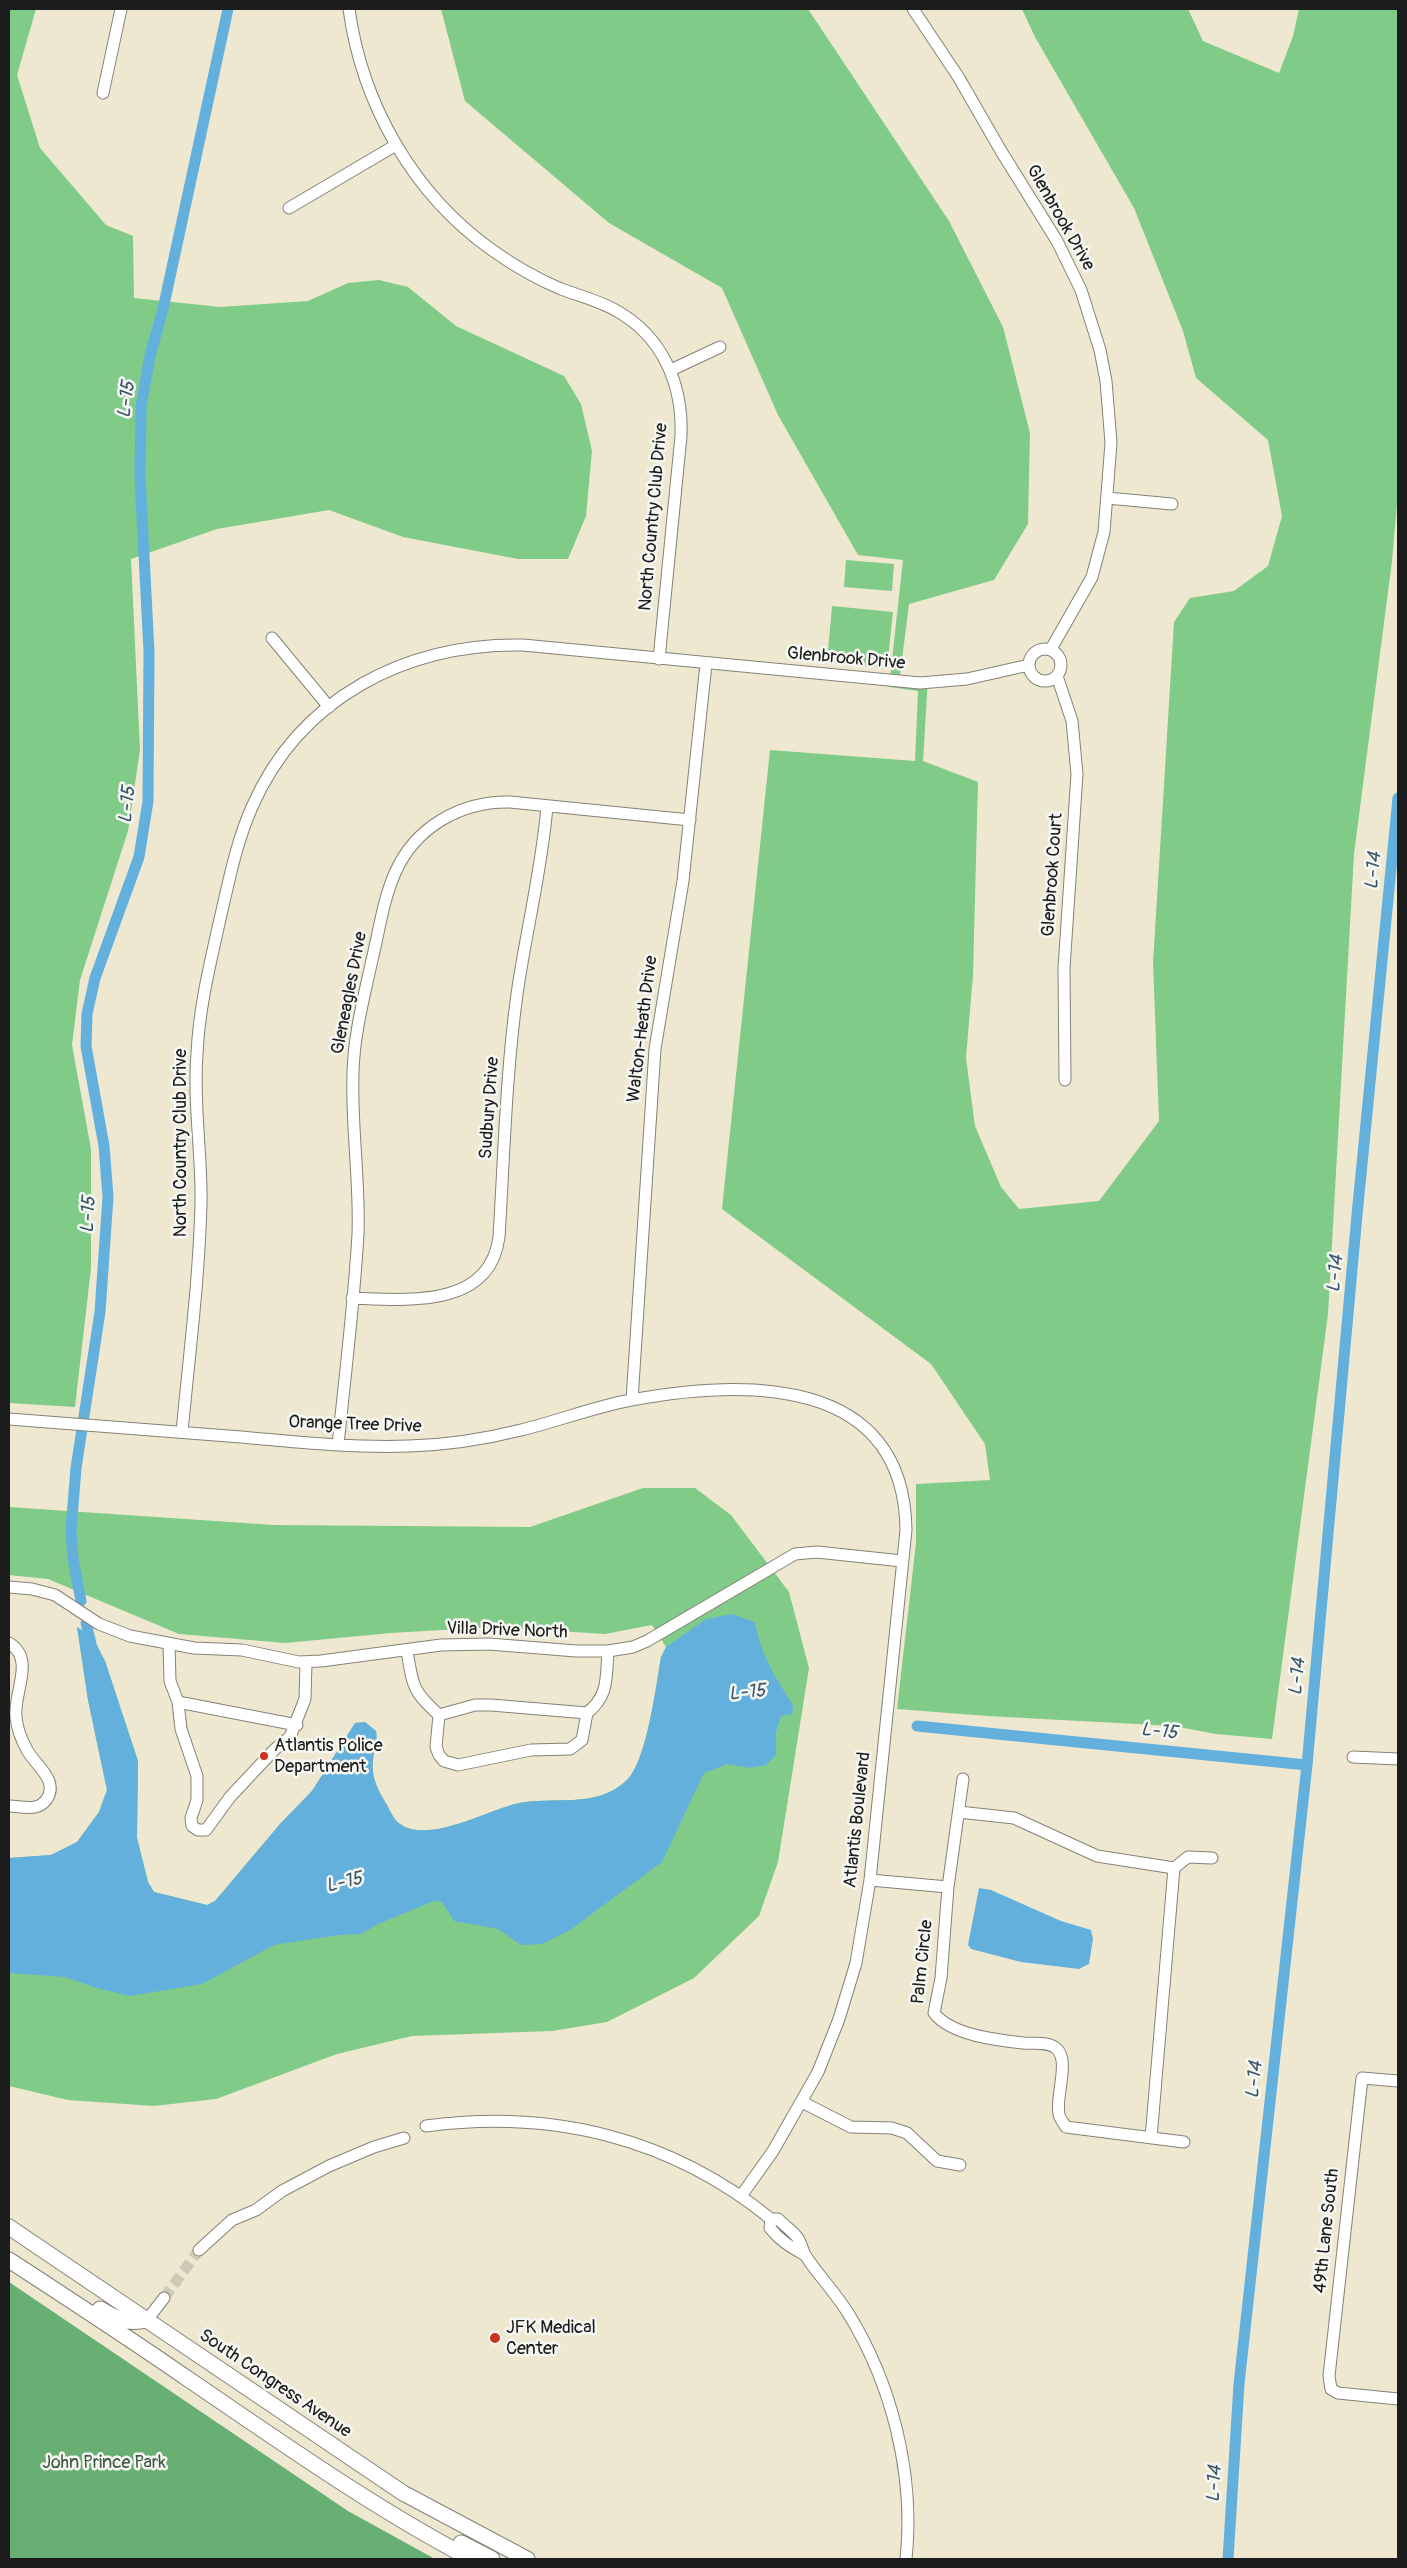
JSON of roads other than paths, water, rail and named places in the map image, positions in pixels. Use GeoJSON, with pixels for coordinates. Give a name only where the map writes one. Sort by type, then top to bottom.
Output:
{"type":"FeatureCollection","features":[{"type":"Feature","properties":{"kind":"main road","name":"South Congress Avenue"},"geometry":{"type":"LineString","coordinates":[[9,2228],[403,2493],[527,2559]]}},
{"type":"Feature","properties":{"kind":"main road"},"geometry":{"type":"LineString","coordinates":[[9,2255],[28,2261],[112,2316],[131,2323],[147,2320]]}},
{"type":"Feature","properties":{"kind":"main road"},"geometry":{"type":"LineString","coordinates":[[9,2260],[151,2353],[335,2480],[384,2511],[471,2559]]}},
{"type":"Feature","properties":{"kind":"main road"},"geometry":{"type":"LineString","coordinates":[[384,2511],[414,2517],[492,2559]]}},
{"type":"Feature","properties":{"kind":"street"},"geometry":{"type":"LineString","coordinates":[[103,93],[121,9]]}},
{"type":"Feature","properties":{"kind":"street","name":"North Country Club Drive"},"geometry":{"type":"LineString","coordinates":[[182,1432],[200,1232],[201,1196],[195,1088],[200,1017],[235,852],[252,806],[270,772],[286,751],[329,707],[372,678],[399,665],[445,651],[474,646],[523,645],[658,659],[682,427],[678,392],[670,370],[645,332],[626,317],[603,304],[534,276],[509,261],[468,231],[427,189],[396,144],[366,80],[357,52],[349,9]]}},
{"type":"Feature","properties":{"kind":"street","name":"Glenbrook Drive"},"geometry":{"type":"LineString","coordinates":[[913,9],[959,78],[1000,151],[1057,241],[1081,290],[1092,320],[1106,381],[1111,443],[1104,532],[1092,577],[1050,649]]}},
{"type":"Feature","properties":{"kind":"street"},"geometry":{"type":"LineString","coordinates":[[289,208],[396,144]]}},
{"type":"Feature","properties":{"kind":"street"},"geometry":{"type":"LineString","coordinates":[[670,370],[720,347]]}},
{"type":"Feature","properties":{"kind":"street"},"geometry":{"type":"LineString","coordinates":[[1107,498],[1172,504]]}},
{"type":"Feature","properties":{"kind":"street"},"geometry":{"type":"LineString","coordinates":[[272,638],[329,707]]}},
{"type":"Feature","properties":{"kind":"street"},"geometry":{"type":"LineString","coordinates":[[1039,649],[1050,649],[1055,652],[1061,662],[1057,676],[1048,681],[1038,680],[1030,672],[1029,665],[1034,652],[1039,649]]}},
{"type":"Feature","properties":{"kind":"street","name":"Glenbrook Drive"},"geometry":{"type":"LineString","coordinates":[[658,659],[920,683],[967,679],[1029,665]]}},
{"type":"Feature","properties":{"kind":"street","name":"Walton-Heath Drive"},"geometry":{"type":"LineString","coordinates":[[632,1400],[655,1048],[683,881],[706,664]]}},
{"type":"Feature","properties":{"kind":"street","name":"Glenbrook Court"},"geometry":{"type":"LineString","coordinates":[[1057,676],[1072,721],[1078,774],[1064,968],[1065,1080]]}},
{"type":"Feature","properties":{"kind":"street","name":"Gleneagles Drive"},"geometry":{"type":"LineString","coordinates":[[338,1445],[352,1298],[358,1193],[353,1101],[356,1041],[389,889],[403,858],[419,838],[444,818],[485,804],[502,802],[690,820]]}},
{"type":"Feature","properties":{"kind":"street","name":"Sudbury Drive"},"geometry":{"type":"LineString","coordinates":[[352,1298],[416,1298],[454,1293],[480,1278],[493,1259],[499,1237],[512,1038],[518,993],[538,885],[547,806]]}},
{"type":"Feature","properties":{"kind":"street","name":"Orange Tree Drive"},"geometry":{"type":"LineString","coordinates":[[9,1418],[338,1445],[412,1446],[486,1438],[632,1400],[711,1391],[788,1393],[805,1396],[830,1405],[853,1418],[867,1429]]}},
{"type":"Feature","properties":{"kind":"street","name":"Atlantis Boulevard"},"geometry":{"type":"LineString","coordinates":[[741,2196],[773,2151],[802,2102],[833,2036],[845,2000],[864,1926],[906,1530],[903,1494],[893,1465],[867,1429]]}},
{"type":"Feature","properties":{"kind":"street","name":"Villa Drive North"},"geometry":{"type":"LineString","coordinates":[[9,1587],[32,1589],[55,1595],[114,1631],[169,1644],[242,1650],[282,1660],[306,1662],[408,1651],[442,1645],[489,1644],[576,1651],[608,1651],[633,1647],[647,1642],[781,1560],[795,1554],[817,1552],[902,1561]]}},
{"type":"Feature","properties":{"kind":"street"},"geometry":{"type":"LineString","coordinates":[[9,1643],[18,1650],[23,1663],[15,1702],[20,1736],[28,1752],[49,1779],[51,1786],[50,1794],[44,1803],[38,1807],[9,1806]]}},
{"type":"Feature","properties":{"kind":"street"},"geometry":{"type":"LineString","coordinates":[[169,1644],[170,1681],[178,1702],[181,1729],[197,1776],[197,1800],[191,1818],[192,1826],[198,1830],[206,1830],[212,1825],[230,1797],[275,1749],[290,1737],[297,1725],[305,1699],[306,1662]]}},
{"type":"Feature","properties":{"kind":"street"},"geometry":{"type":"LineString","coordinates":[[408,1651],[415,1691],[439,1715]]}},
{"type":"Feature","properties":{"kind":"street"},"geometry":{"type":"LineString","coordinates":[[439,1715],[436,1747],[438,1755],[444,1760],[458,1765],[531,1750],[570,1749],[582,1740],[587,1713],[596,1706],[604,1694],[608,1651]]}},
{"type":"Feature","properties":{"kind":"street"},"geometry":{"type":"LineString","coordinates":[[178,1702],[297,1725]]}},
{"type":"Feature","properties":{"kind":"street"},"geometry":{"type":"LineString","coordinates":[[439,1715],[475,1706],[491,1705],[587,1713]]}},
{"type":"Feature","properties":{"kind":"street"},"geometry":{"type":"LineString","coordinates":[[1352,1757],[1398,1759]]}},
{"type":"Feature","properties":{"kind":"street","name":"Palm Circle"},"geometry":{"type":"LineString","coordinates":[[963,1779],[948,1887],[941,1978],[934,2013],[941,2022],[994,2040],[1048,2044],[1057,2050],[1062,2059],[1058,2114],[1066,2127],[1184,2142]]}},
{"type":"Feature","properties":{"kind":"street"},"geometry":{"type":"LineString","coordinates":[[959,1812],[1014,1818],[1097,1856],[1174,1868]]}},
{"type":"Feature","properties":{"kind":"street"},"geometry":{"type":"LineString","coordinates":[[1151,2138],[1174,1868],[1188,1857],[1212,1858]]}},
{"type":"Feature","properties":{"kind":"street"},"geometry":{"type":"LineString","coordinates":[[870,1880],[948,1887]]}},
{"type":"Feature","properties":{"kind":"street","name":"49th Lane South"},"geometry":{"type":"LineString","coordinates":[[1398,2080],[1362,2078],[1330,2376],[1331,2389],[1338,2393],[1398,2399]]}},
{"type":"Feature","properties":{"kind":"street"},"geometry":{"type":"LineString","coordinates":[[802,2102],[851,2127],[892,2128],[907,2132],[937,2161],[960,2165]]}},
{"type":"Feature","properties":{"kind":"street"},"geometry":{"type":"LineString","coordinates":[[426,2126],[507,2120],[538,2122],[600,2132],[660,2153],[717,2180],[771,2219],[770,2228],[773,2232],[785,2244],[805,2255],[848,2314],[867,2348],[885,2392],[903,2461],[906,2492],[906,2559]]}},
{"type":"Feature","properties":{"kind":"street"},"geometry":{"type":"LineString","coordinates":[[199,2250],[232,2220],[256,2210],[282,2191],[329,2166],[374,2147],[404,2138]]}},
{"type":"Feature","properties":{"kind":"street"},"geometry":{"type":"LineString","coordinates":[[147,2320],[164,2298]]}},
{"type":"Feature","properties":{"kind":"water"},"geometry":{"type":"Polygon","coordinates":[[[732,1614],[755,1622],[765,1655],[793,1705],[792,1714],[781,1716],[776,1732],[776,1755],[766,1765],[750,1768],[727,1764],[704,1773],[662,1862],[570,1930],[542,1944],[521,1945],[498,1929],[454,1921],[442,1902],[434,1901],[378,1924],[361,1934],[338,1935],[274,1945],[202,1984],[130,1996],[100,1989],[65,1977],[9,1973],[9,1858],[51,1855],[77,1842],[99,1812],[107,1790],[88,1700],[77,1627],[93,1638],[105,1661],[138,1761],[137,1838],[148,1882],[154,1892],[207,1905],[215,1901],[280,1824],[312,1791],[355,1723],[365,1722],[376,1731],[373,1773],[376,1784],[396,1820],[400,1824],[412,1829],[441,1828],[515,1804],[588,1798],[602,1795],[615,1789],[627,1780],[640,1756],[650,1722],[661,1657],[666,1647],[706,1619],[732,1614]]]}},
{"type":"Feature","properties":{"kind":"water"},"geometry":{"type":"Polygon","coordinates":[[[979,1888],[991,1890],[1061,1921],[1091,1930],[1093,1939],[1089,1964],[1079,1969],[1021,1962],[971,1949],[968,1945],[979,1888]]]}},
{"type":"Feature","properties":{"kind":"waterway","name":"L-15"},"geometry":{"type":"LineString","coordinates":[[81,1601],[73,1559],[71,1530],[76,1468],[100,1312],[108,1197],[104,1146],[86,1046],[87,1014],[95,978],[139,857],[148,801],[149,652],[140,477],[141,406],[150,356],[163,309],[228,9]]}},
{"type":"Feature","properties":{"kind":"waterway","name":"L-14"},"geometry":{"type":"LineString","coordinates":[[1228,2559],[1239,2384],[1307,1765],[1357,1215],[1398,798]]}},
{"type":"Feature","properties":{"kind":"waterway","name":"L-15"},"geometry":{"type":"LineString","coordinates":[[86,1623],[92,1648]]}},
{"type":"Feature","properties":{"kind":"waterway","name":"L-15"},"geometry":{"type":"LineString","coordinates":[[917,1726],[1307,1765]]}},
{"type":"Feature","properties":{"kind":"tunnel"},"geometry":{"type":"LineString","coordinates":[[164,2298],[199,2250]]}},
{"type":"Feature","properties":{"kind":"place","name":"Atlantis Police Department"},"geometry":{"type":"Point","coordinates":[264,1756]}},
{"type":"Feature","properties":{"kind":"place","name":"JFK Medical Center"},"geometry":{"type":"Point","coordinates":[495,2338]}},
{"type":"Feature","properties":{"kind":"park label","name":"John Prince Park"},"geometry":{"type":"Point","coordinates":[104,2463]}}]}
